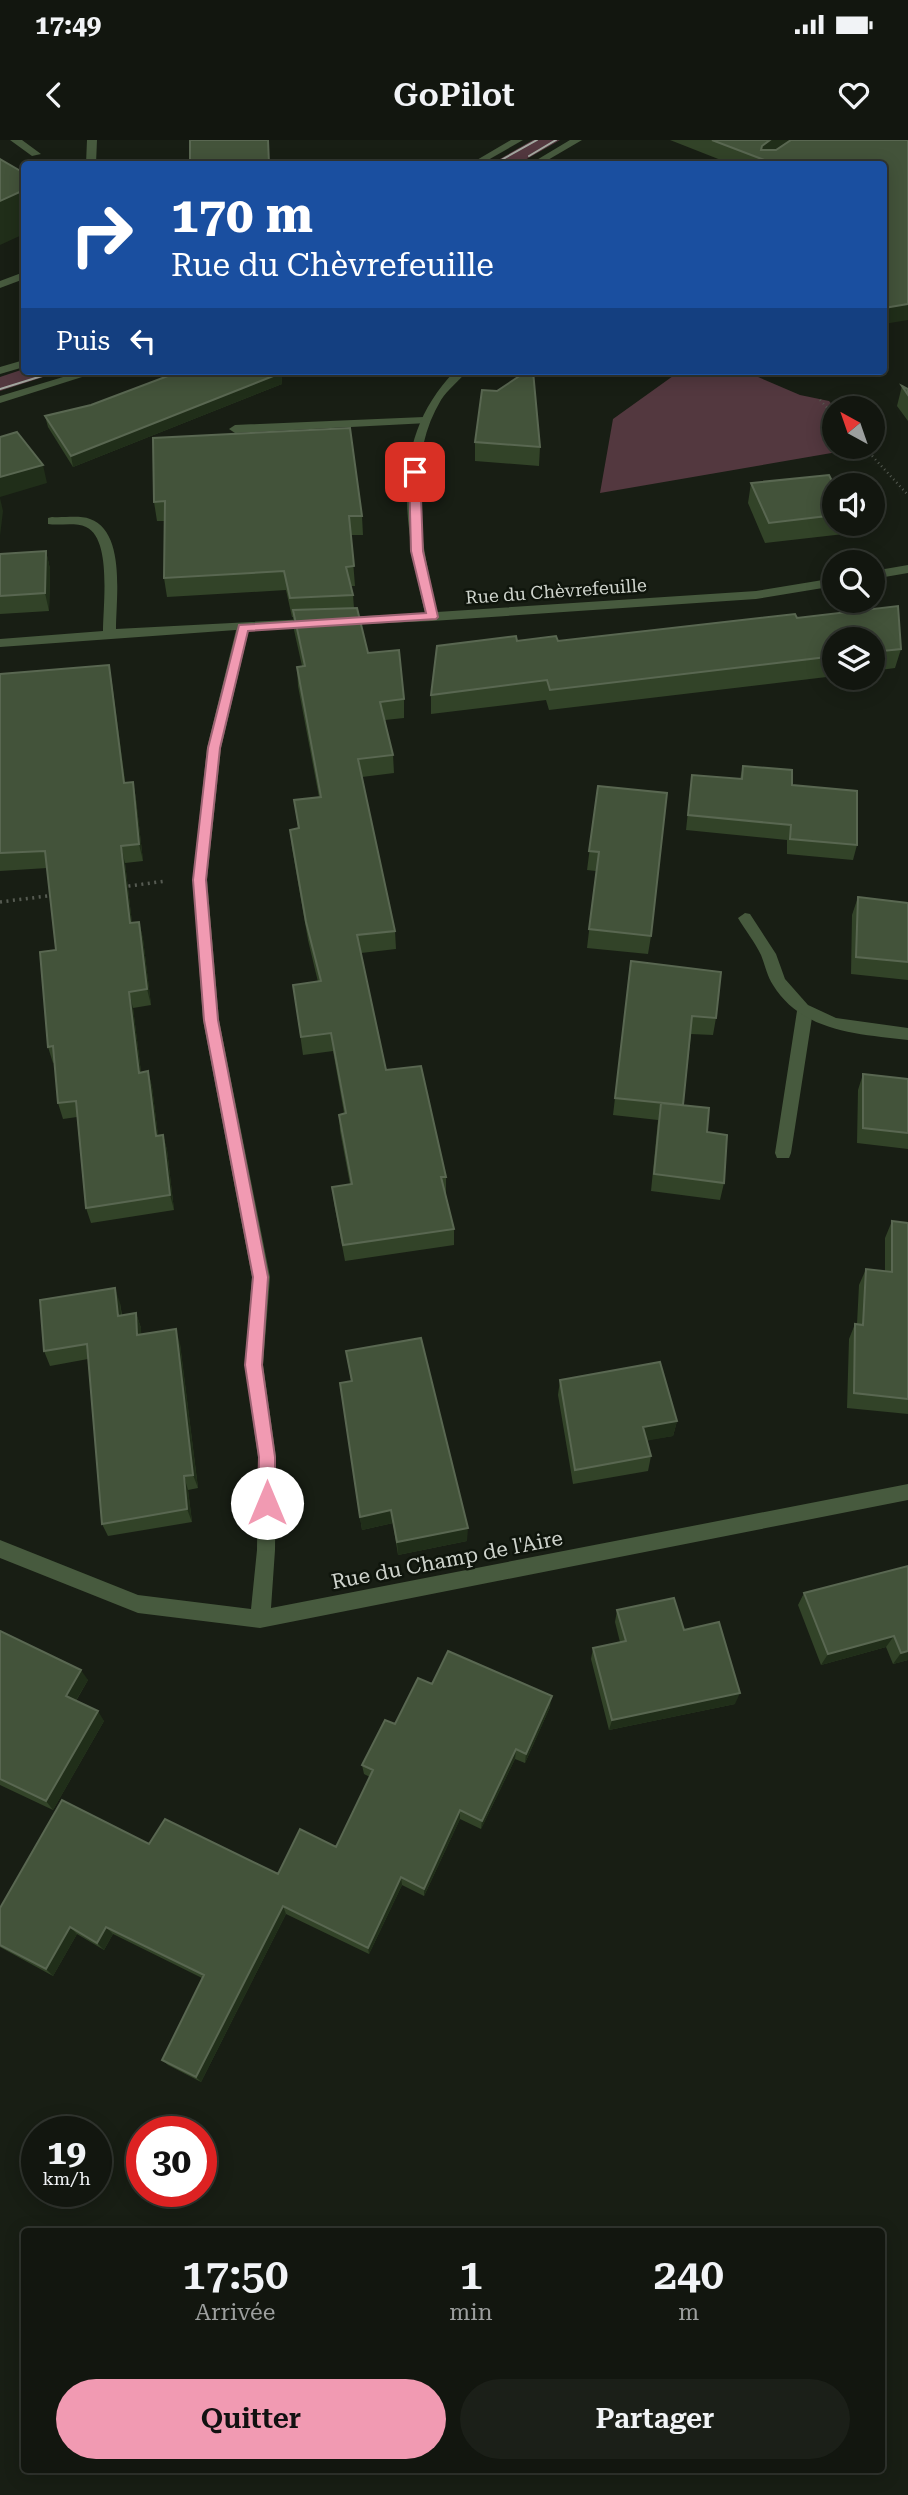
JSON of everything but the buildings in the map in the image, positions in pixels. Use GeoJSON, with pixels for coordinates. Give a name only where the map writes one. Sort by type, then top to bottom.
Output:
{"type":"FeatureCollection","features":[{"type":"Feature","properties":{"kind":"street"},"geometry":{"type":"LineString","coordinates":[[15,140],[36,154]]}},
{"type":"Feature","properties":{"kind":"street"},"geometry":{"type":"LineString","coordinates":[[91,161],[92,140]]}},
{"type":"Feature","properties":{"kind":"street"},"geometry":{"type":"LineString","coordinates":[[480,161],[518,140]]}},
{"type":"Feature","properties":{"kind":"street"},"geometry":{"type":"LineString","coordinates":[[540,161],[577,140]]}},
{"type":"Feature","properties":{"kind":"street"},"geometry":{"type":"LineString","coordinates":[[1,285],[21,276]]}},
{"type":"Feature","properties":{"kind":"street"},"geometry":{"type":"LineString","coordinates":[[0,371],[21,364]]}},
{"type":"Feature","properties":{"kind":"street"},"geometry":{"type":"LineString","coordinates":[[0,400],[81,375]]}},
{"type":"Feature","properties":{"kind":"street"},"geometry":{"type":"LineString","coordinates":[[432,617],[417,551],[414,452],[436,399],[457,375]]}},
{"type":"Feature","properties":{"kind":"street"},"geometry":{"type":"LineString","coordinates":[[235,429],[425,421]]}},
{"type":"Feature","properties":{"kind":"street"},"geometry":{"type":"LineString","coordinates":[[52,521],[87,522],[103,533],[109,551],[110,633]]}},
{"type":"Feature","properties":{"kind":"street"},"geometry":{"type":"LineString","coordinates":[[885,573],[908,569]]}},
{"type":"Feature","properties":{"kind":"street","name":"Rue du Chèvrefeuille"},"geometry":{"type":"LineString","coordinates":[[0,642],[110,633],[432,617],[756,595],[822,584]]}},
{"type":"Feature","properties":{"kind":"street"},"geometry":{"type":"LineString","coordinates":[[243,627],[214,748],[200,880],[211,1020],[261,1277],[254,1365],[267,1457],[266,1550],[260,1619]]}},
{"type":"Feature","properties":{"kind":"street"},"geometry":{"type":"LineString","coordinates":[[745,918],[767,951],[778,980],[805,1011],[836,1024],[908,1034]]}},
{"type":"Feature","properties":{"kind":"street"},"geometry":{"type":"LineString","coordinates":[[783,1153],[805,1011]]}},
{"type":"Feature","properties":{"kind":"street","name":"Rue du Champ de l'Aire"},"geometry":{"type":"LineString","coordinates":[[0,1549],[138,1604],[260,1619],[908,1492]]}},
{"type":"Feature","properties":{"kind":"path"},"geometry":{"type":"LineString","coordinates":[[875,459],[908,495]]}},
{"type":"Feature","properties":{"kind":"path"},"geometry":{"type":"LineString","coordinates":[[117,887],[169,881]]}},
{"type":"Feature","properties":{"kind":"path"},"geometry":{"type":"LineString","coordinates":[[0,902],[65,894]]}},
{"type":"Feature","properties":{"kind":"shaded area"},"geometry":{"type":"Polygon","coordinates":[[[533,140],[560,140],[523,161],[496,161],[533,140]]]}},
{"type":"Feature","properties":{"kind":"shaded area"},"geometry":{"type":"Polygon","coordinates":[[[21,370],[21,375],[50,375],[0,391],[0,377],[21,370]]]}},
{"type":"Feature","properties":{"kind":"shaded area"},"geometry":{"type":"Polygon","coordinates":[[[674,375],[753,375],[800,395],[822,400],[822,455],[600,493],[613,419],[674,375]]]}},
{"type":"Feature","properties":{"kind":"tram line"},"geometry":{"type":"LineString","coordinates":[[499,161],[537,140]]}},
{"type":"Feature","properties":{"kind":"tram line"},"geometry":{"type":"LineString","coordinates":[[529,156],[556,140]]}},
{"type":"Feature","properties":{"kind":"tram line"},"geometry":{"type":"LineString","coordinates":[[0,389],[45,375]]}},
{"type":"Feature","properties":{"kind":"route"},"geometry":{"type":"LineString","coordinates":[[267,1503],[267,1457],[254,1365],[261,1277],[211,1020],[200,880],[214,748],[243,627],[432,617],[417,551],[415,472]]}}]}
